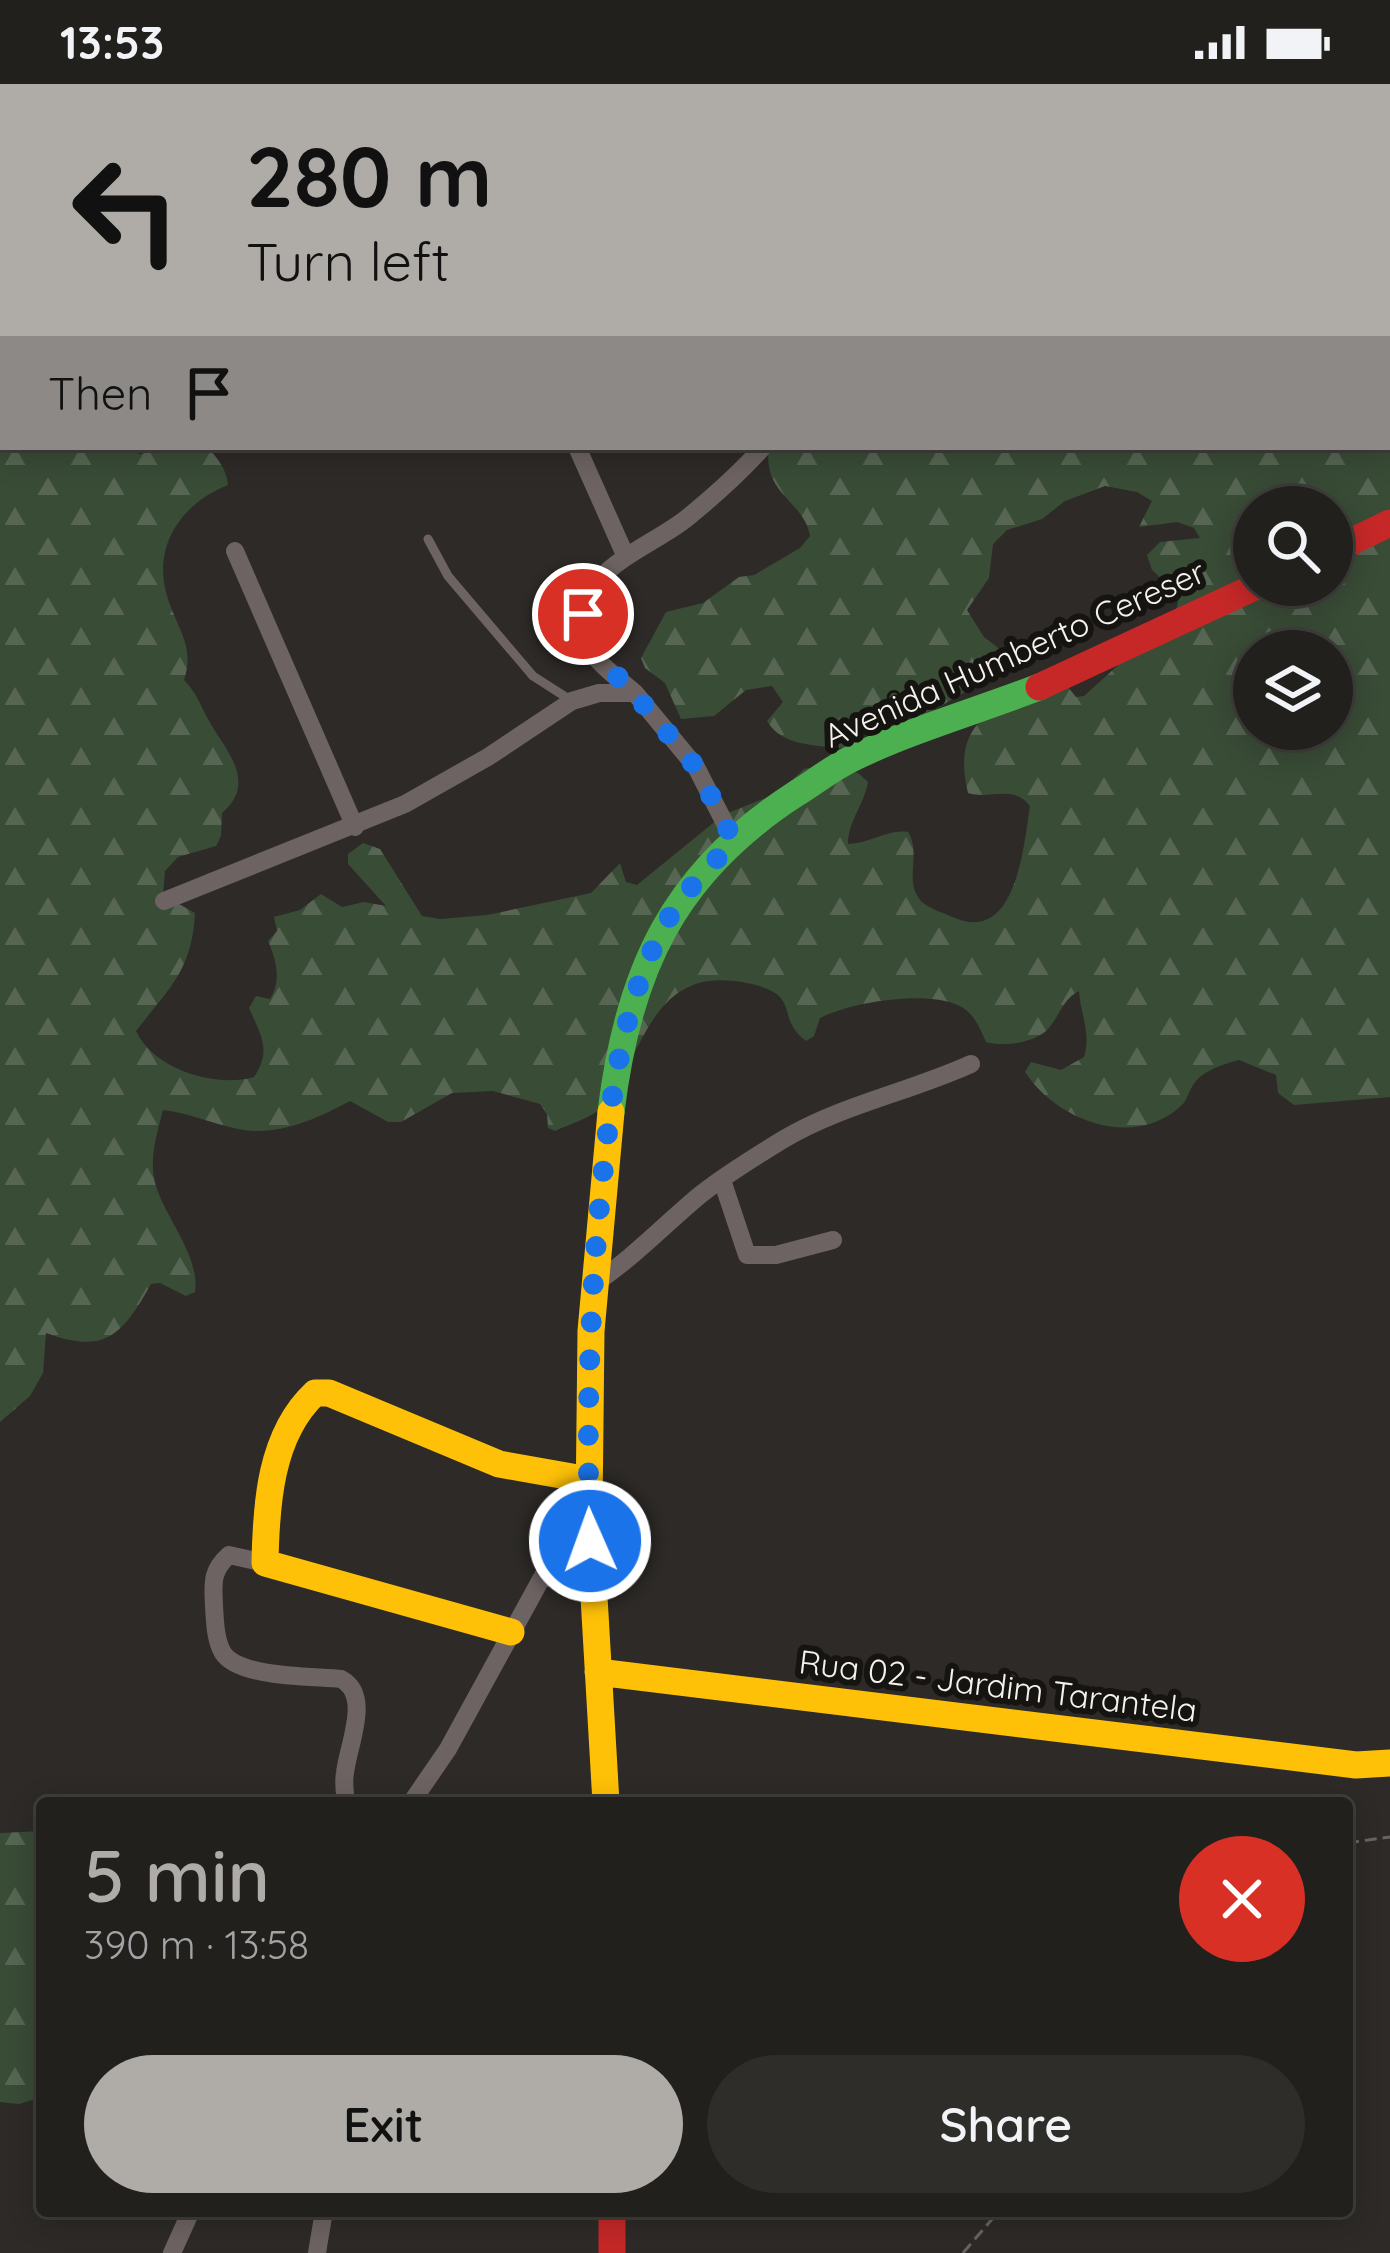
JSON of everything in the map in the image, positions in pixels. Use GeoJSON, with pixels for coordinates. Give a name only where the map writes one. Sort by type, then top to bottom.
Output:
{"type":"FeatureCollection","features":[{"type":"Feature","properties":{"kind":"main road"},"geometry":{"type":"LineString","coordinates":[[1353,541],[1390,523]]}},
{"type":"Feature","properties":{"kind":"main road","name":"Avenida Humberto Cereser"},"geometry":{"type":"LineString","coordinates":[[606,1797],[589,1511],[594,1283],[617,1056],[657,938],[688,888],[734,841],[780,804],[850,759],[1039,687],[1233,597]]}},
{"type":"Feature","properties":{"kind":"main road"},"geometry":{"type":"LineString","coordinates":[[511,1632],[266,1563],[270,1493],[299,1408],[315,1393],[328,1393],[499,1464],[589,1480]]}},
{"type":"Feature","properties":{"kind":"main road","name":"Rua 02 - Jardim Tarantela"},"geometry":{"type":"LineString","coordinates":[[598,1672],[1356,1765],[1390,1763]]}},
{"type":"Feature","properties":{"kind":"main road"},"geometry":{"type":"LineString","coordinates":[[612,2217],[619,2252]]}},
{"type":"Feature","properties":{"kind":"street"},"geometry":{"type":"LineString","coordinates":[[578,450],[626,556]]}},
{"type":"Feature","properties":{"kind":"street"},"geometry":{"type":"LineString","coordinates":[[734,841],[696,767],[589,648],[583,614],[588,594],[602,575],[683,521],[760,450]]}},
{"type":"Feature","properties":{"kind":"street"},"geometry":{"type":"LineString","coordinates":[[235,551],[355,827]]}},
{"type":"Feature","properties":{"kind":"street"},"geometry":{"type":"LineString","coordinates":[[164,901],[405,804],[572,701],[599,693],[634,693]]}},
{"type":"Feature","properties":{"kind":"street"},"geometry":{"type":"LineString","coordinates":[[594,1283],[722,1180],[786,1138],[856,1105],[916,1089],[970,1064]]}},
{"type":"Feature","properties":{"kind":"street"},"geometry":{"type":"LineString","coordinates":[[722,1180],[747,1255],[776,1255],[833,1240]]}},
{"type":"Feature","properties":{"kind":"street"},"geometry":{"type":"LineString","coordinates":[[415,1797],[448,1749],[570,1531],[589,1511]]}},
{"type":"Feature","properties":{"kind":"street"},"geometry":{"type":"LineString","coordinates":[[266,1563],[229,1555],[216,1567],[212,1580],[223,1653],[237,1665],[256,1670],[341,1679],[350,1684],[356,1710],[344,1777],[346,1797]]}},
{"type":"Feature","properties":{"kind":"street"},"geometry":{"type":"LineString","coordinates":[[543,1579],[560,1570],[592,1570]]}},
{"type":"Feature","properties":{"kind":"street"},"geometry":{"type":"LineString","coordinates":[[172,2253],[188,2217]]}},
{"type":"Feature","properties":{"kind":"street"},"geometry":{"type":"LineString","coordinates":[[316,2253],[323,2217]]}},
{"type":"Feature","properties":{"kind":"lane"},"geometry":{"type":"LineString","coordinates":[[428,539],[448,576],[533,676],[572,701]]}},
{"type":"Feature","properties":{"kind":"path"},"geometry":{"type":"LineString","coordinates":[[1353,1842],[1390,1837]]}},
{"type":"Feature","properties":{"kind":"path"},"geometry":{"type":"LineString","coordinates":[[963,2253],[994,2217]]}},
{"type":"Feature","properties":{"kind":"green space"},"geometry":{"type":"Polygon","coordinates":[[[0,450],[129,450],[140,454],[210,450],[226,474],[228,485],[183,516],[163,562],[168,599],[188,658],[184,680],[230,755],[238,790],[222,813],[216,846],[178,857],[165,871],[163,895],[195,913],[193,933],[177,978],[136,1031],[171,1066],[222,1080],[254,1077],[262,1059],[263,1043],[249,1008],[256,996],[270,999],[276,985],[268,941],[277,931],[274,917],[300,910],[321,894],[342,907],[364,902],[386,906],[348,864],[348,854],[363,843],[380,849],[422,916],[487,915],[591,893],[620,863],[626,882],[637,885],[723,815],[778,793],[804,769],[825,765],[858,773],[868,782],[848,844],[908,832],[913,885],[924,904],[976,922],[992,917],[1004,904],[1020,865],[1030,806],[1009,794],[968,793],[964,767],[974,729],[1001,706],[1063,681],[1076,697],[1084,696],[1176,613],[1179,595],[1152,570],[1147,555],[1160,542],[1200,538],[1194,528],[1177,522],[1139,527],[1152,501],[1137,492],[1105,486],[1065,501],[1042,519],[1007,530],[993,544],[989,578],[967,610],[984,637],[1009,656],[1007,668],[925,715],[868,725],[846,749],[802,743],[782,736],[767,721],[783,702],[772,686],[746,690],[714,716],[681,719],[665,683],[645,668],[641,658],[666,612],[703,603],[739,577],[754,575],[800,548],[810,536],[772,476],[769,450],[1390,450],[1390,1097],[1294,1105],[1278,1093],[1276,1075],[1239,1060],[1200,1077],[1182,1105],[1163,1119],[1142,1126],[1097,1124],[1056,1104],[1025,1072],[1031,1062],[1061,1070],[1084,1057],[1086,1032],[1079,991],[1043,1033],[1019,1043],[986,1042],[966,1010],[936,999],[915,998],[834,1012],[820,1018],[814,1036],[806,1041],[774,992],[739,982],[706,981],[684,989],[652,1020],[604,1105],[555,1131],[548,1128],[540,1104],[493,1091],[452,1093],[401,1122],[388,1122],[350,1101],[310,1120],[267,1131],[238,1129],[163,1110],[154,1148],[154,1177],[192,1265],[195,1292],[186,1296],[160,1283],[151,1284],[121,1328],[98,1341],[46,1333],[43,1373],[30,1396],[0,1422],[0,450]]]}},
{"type":"Feature","properties":{"kind":"green space"},"geometry":{"type":"Polygon","coordinates":[[[36,1831],[36,2099],[19,2104],[0,2102],[0,1833],[36,1831]]]}},
{"type":"Feature","properties":{"kind":"traffic: fast"},"geometry":{"type":"LineString","coordinates":[[611,1112],[630,1013],[645,969],[664,929],[718,856],[754,824],[844,763],[1039,687]]}},
{"type":"Feature","properties":{"kind":"traffic: slow"},"geometry":{"type":"LineString","coordinates":[[606,1797],[589,1511],[591,1331],[611,1112]]}},
{"type":"Feature","properties":{"kind":"traffic: slow"},"geometry":{"type":"LineString","coordinates":[[511,1632],[265,1563],[269,1495],[288,1429],[315,1393],[329,1393],[499,1464],[589,1480]]}},
{"type":"Feature","properties":{"kind":"traffic: slow"},"geometry":{"type":"LineString","coordinates":[[598,1672],[1356,1765],[1390,1763]]}},
{"type":"Feature","properties":{"kind":"traffic: jam"},"geometry":{"type":"LineString","coordinates":[[1353,541],[1390,523]]}},
{"type":"Feature","properties":{"kind":"traffic: jam"},"geometry":{"type":"LineString","coordinates":[[1039,687],[1233,597]]}},
{"type":"Feature","properties":{"kind":"traffic: jam"},"geometry":{"type":"LineString","coordinates":[[612,2217],[612,2253]]}},
{"type":"Feature","properties":{"kind":"route"},"geometry":{"type":"LineString","coordinates":[[583,614],[589,648],[696,767],[734,841],[688,888],[657,938],[617,1056],[591,1331],[590,1541]]}}]}
